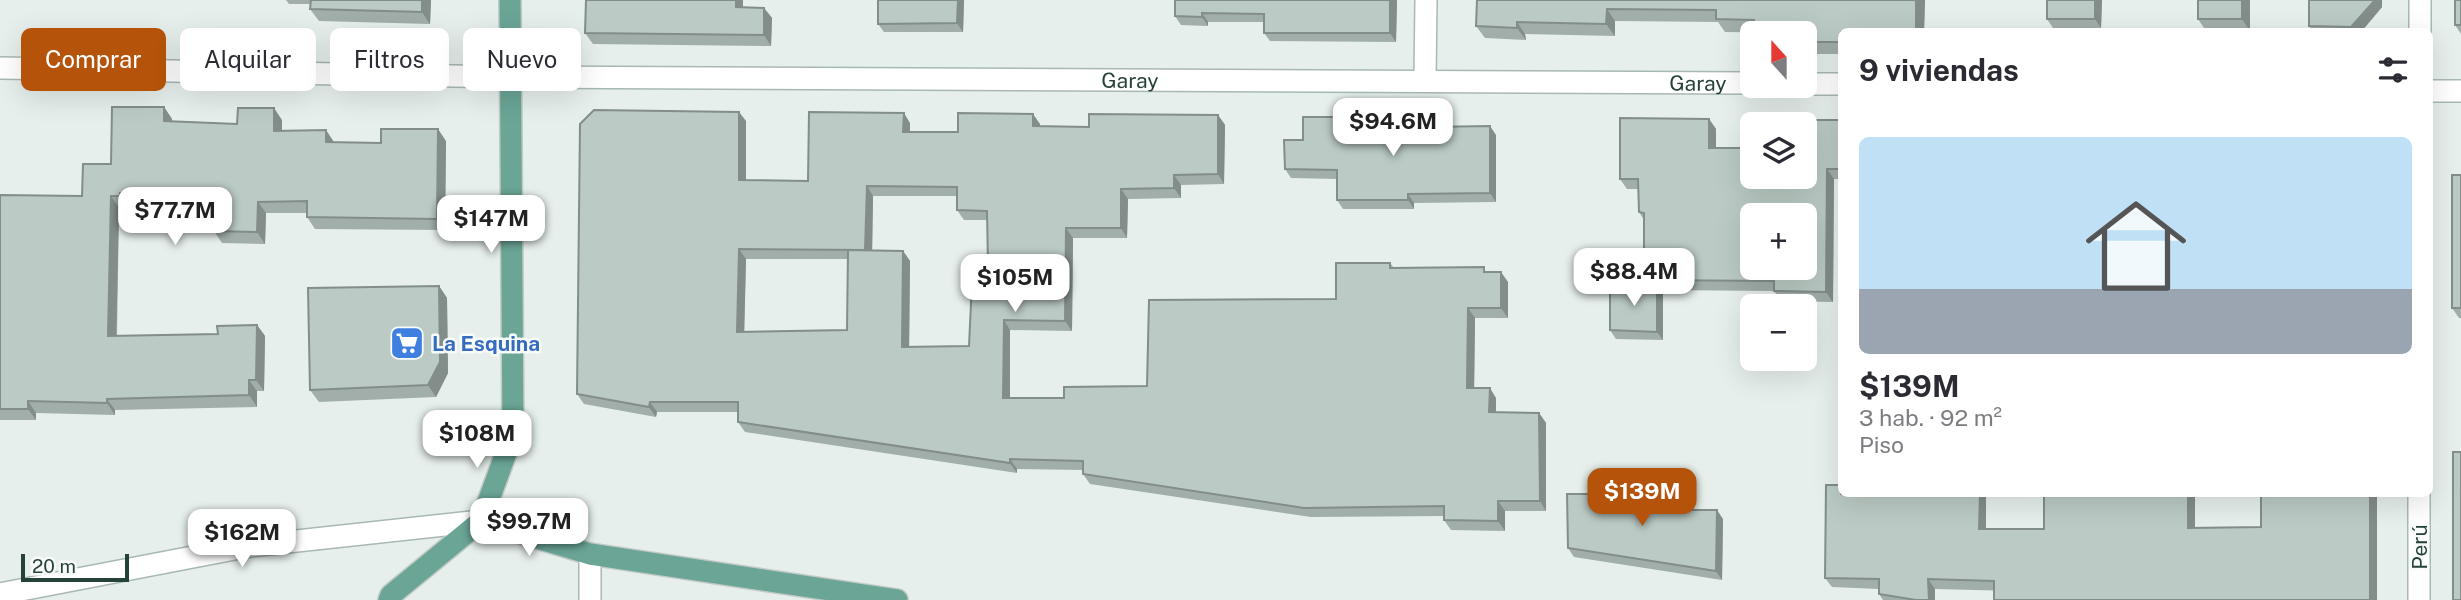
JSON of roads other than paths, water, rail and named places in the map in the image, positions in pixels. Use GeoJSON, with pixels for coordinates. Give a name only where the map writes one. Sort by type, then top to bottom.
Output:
{"type":"FeatureCollection","features":[{"type":"Feature","properties":{"kind":"main road"},"geometry":{"type":"LineString","coordinates":[[510,0],[510,28]]}},
{"type":"Feature","properties":{"kind":"main road"},"geometry":{"type":"LineString","coordinates":[[389,600],[391,595],[481,521],[513,434],[511,91]]}},
{"type":"Feature","properties":{"kind":"main road"},"geometry":{"type":"LineString","coordinates":[[481,521],[590,554],[897,600]]}},
{"type":"Feature","properties":{"kind":"street"},"geometry":{"type":"LineString","coordinates":[[1425,80],[1426,0]]}},
{"type":"Feature","properties":{"kind":"street"},"geometry":{"type":"LineString","coordinates":[[2420,0],[2420,28]]}},
{"type":"Feature","properties":{"kind":"street","name":"Garay"},"geometry":{"type":"LineString","coordinates":[[0,68],[463,75]]}},
{"type":"Feature","properties":{"kind":"street","name":"Garay"},"geometry":{"type":"LineString","coordinates":[[581,76],[1740,83]]}},
{"type":"Feature","properties":{"kind":"street"},"geometry":{"type":"LineString","coordinates":[[1817,84],[1838,84]]}},
{"type":"Feature","properties":{"kind":"street"},"geometry":{"type":"LineString","coordinates":[[2433,90],[2461,91]]}},
{"type":"Feature","properties":{"kind":"street","name":"Perú"},"geometry":{"type":"LineString","coordinates":[[2419,600],[2420,497]]}},
{"type":"Feature","properties":{"kind":"street"},"geometry":{"type":"LineString","coordinates":[[0,594],[250,546],[481,521]]}},
{"type":"Feature","properties":{"kind":"street"},"geometry":{"type":"LineString","coordinates":[[590,554],[590,600]]}},
{"type":"Feature","properties":{"kind":"place","name":"La Esquina"},"geometry":{"type":"Point","coordinates":[407,343]}}]}
